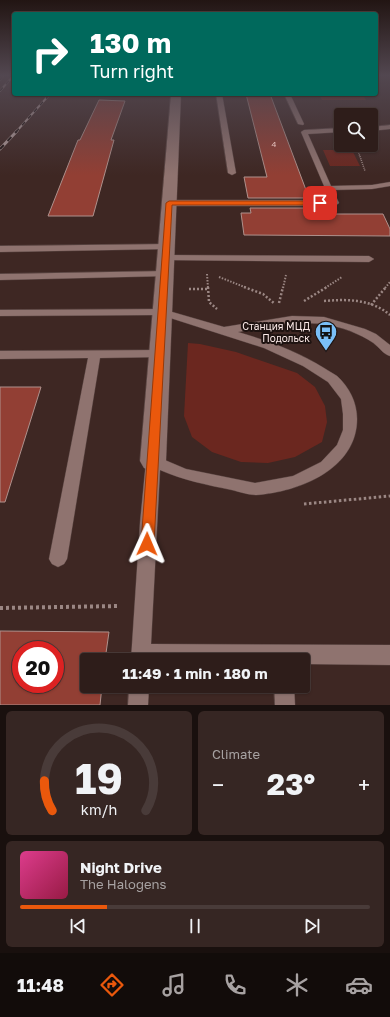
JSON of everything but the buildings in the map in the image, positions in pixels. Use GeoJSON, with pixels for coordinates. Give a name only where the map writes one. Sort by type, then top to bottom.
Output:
{"type":"FeatureCollection","features":[{"type":"Feature","properties":{"kind":"street"},"geometry":{"type":"LineString","coordinates":[[152,461],[175,109]]}},
{"type":"Feature","properties":{"kind":"lane"},"geometry":{"type":"LineString","coordinates":[[221,109],[232,173]]}},
{"type":"Feature","properties":{"kind":"lane"},"geometry":{"type":"LineString","coordinates":[[294,109],[301,124]]}},
{"type":"Feature","properties":{"kind":"lane"},"geometry":{"type":"LineString","coordinates":[[378,128],[390,127]]}},
{"type":"Feature","properties":{"kind":"lane"},"geometry":{"type":"LineString","coordinates":[[169,203],[335,203],[304,132],[334,130]]}},
{"type":"Feature","properties":{"kind":"lane"},"geometry":{"type":"LineString","coordinates":[[328,188],[372,187],[390,184]]}},
{"type":"Feature","properties":{"kind":"lane"},"geometry":{"type":"LineString","coordinates":[[0,249],[166,252],[290,259],[370,259]]}},
{"type":"Feature","properties":{"kind":"lane"},"geometry":{"type":"LineString","coordinates":[[0,277],[164,274]]}},
{"type":"Feature","properties":{"kind":"lane"},"geometry":{"type":"LineString","coordinates":[[0,313],[162,312],[268,345],[307,363],[332,379],[347,398],[350,414],[350,430],[342,448],[326,466],[296,481],[255,489],[184,474],[152,461],[141,653]]}},
{"type":"Feature","properties":{"kind":"lane"},"geometry":{"type":"LineString","coordinates":[[225,331],[300,319],[336,322],[366,333],[390,352]]}},
{"type":"Feature","properties":{"kind":"lane"},"geometry":{"type":"LineString","coordinates":[[58,559],[95,354]]}},
{"type":"Feature","properties":{"kind":"lane"},"geometry":{"type":"LineString","coordinates":[[0,355],[159,354]]}},
{"type":"Feature","properties":{"kind":"lane"},"geometry":{"type":"LineString","coordinates":[[310,657],[390,656]]}},
{"type":"Feature","properties":{"kind":"lane"},"geometry":{"type":"LineString","coordinates":[[138,705],[139,693]]}},
{"type":"Feature","properties":{"kind":"lane"},"geometry":{"type":"LineString","coordinates":[[284,693],[285,705]]}},
{"type":"Feature","properties":{"kind":"path"},"geometry":{"type":"LineString","coordinates":[[278,307],[290,259]]}},
{"type":"Feature","properties":{"kind":"path"},"geometry":{"type":"LineString","coordinates":[[301,304],[370,259]]}},
{"type":"Feature","properties":{"kind":"path"},"geometry":{"type":"LineString","coordinates":[[220,311],[208,302],[207,272],[263,294],[278,307]]}},
{"type":"Feature","properties":{"kind":"path"},"geometry":{"type":"LineString","coordinates":[[371,305],[390,282]]}},
{"type":"Feature","properties":{"kind":"path"},"geometry":{"type":"LineString","coordinates":[[189,289],[208,289]]}},
{"type":"Feature","properties":{"kind":"path"},"geometry":{"type":"LineString","coordinates":[[272,308],[278,307]]}},
{"type":"Feature","properties":{"kind":"path"},"geometry":{"type":"LineString","coordinates":[[304,504],[390,496]]}},
{"type":"Feature","properties":{"kind":"path"},"geometry":{"type":"LineString","coordinates":[[0,608],[121,606]]}},
{"type":"Feature","properties":{"kind":"shaded area"},"geometry":{"type":"Polygon","coordinates":[[[323,150],[334,150],[334,152],[353,152],[360,166],[330,166],[323,150]]]}},
{"type":"Feature","properties":{"kind":"shaded area"},"geometry":{"type":"Polygon","coordinates":[[[188,343],[200,344],[236,352],[297,373],[315,387],[325,406],[327,422],[322,442],[295,457],[268,463],[241,462],[212,452],[192,437],[184,416],[188,343]]]}},
{"type":"Feature","properties":{"kind":"railway"},"geometry":{"type":"LineString","coordinates":[[16,132],[37,109]]}},
{"type":"Feature","properties":{"kind":"railway"},"geometry":{"type":"LineString","coordinates":[[0,149],[17,131]]}},
{"type":"Feature","properties":{"kind":"place","name":"Станция МЦД Подольск"},"geometry":{"type":"Point","coordinates":[326,352]}},
{"type":"Feature","properties":{"kind":"route"},"geometry":{"type":"LineString","coordinates":[[147,544],[169,203],[320,203]]}}]}
